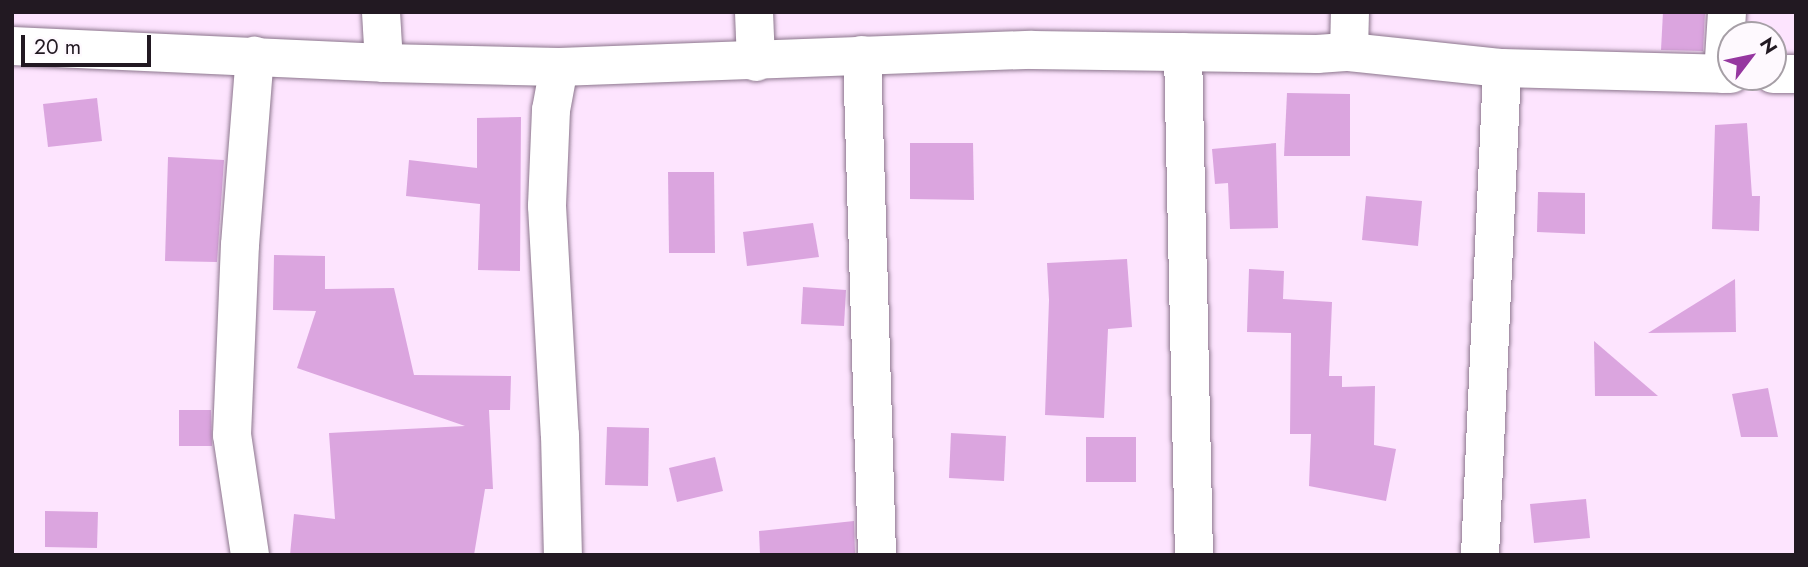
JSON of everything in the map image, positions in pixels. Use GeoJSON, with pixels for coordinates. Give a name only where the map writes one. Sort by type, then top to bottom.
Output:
{"type":"FeatureCollection","features":[{"type":"Feature","properties":{"kind":"street"},"geometry":{"type":"LineString","coordinates":[[381,12],[384,63]]}},
{"type":"Feature","properties":{"kind":"street"},"geometry":{"type":"LineString","coordinates":[[754,12],[756,62]]}},
{"type":"Feature","properties":{"kind":"street"},"geometry":{"type":"LineString","coordinates":[[1349,52],[1350,12]]}},
{"type":"Feature","properties":{"kind":"street"},"geometry":{"type":"LineString","coordinates":[[12,46],[384,63],[559,67],[1032,50],[1349,52],[1502,68],[1717,74]]}},
{"type":"Feature","properties":{"kind":"street"},"geometry":{"type":"LineString","coordinates":[[1183,52],[1194,555]]}},
{"type":"Feature","properties":{"kind":"street"},"geometry":{"type":"LineString","coordinates":[[862,55],[877,555]]}},
{"type":"Feature","properties":{"kind":"street"},"geometry":{"type":"LineString","coordinates":[[250,555],[232,435],[240,245],[255,56]]}},
{"type":"Feature","properties":{"kind":"street"},"geometry":{"type":"LineString","coordinates":[[559,67],[551,110],[547,206],[560,435],[563,555]]}},
{"type":"Feature","properties":{"kind":"street"},"geometry":{"type":"LineString","coordinates":[[1480,555],[1502,68]]}},
{"type":"Feature","properties":{"kind":"building"},"geometry":{"type":"Polygon","coordinates":[[[1663,12],[1705,12],[1703,51],[1661,50],[1663,12]]]}},
{"type":"Feature","properties":{"kind":"building"},"geometry":{"type":"Polygon","coordinates":[[[1287,93],[1350,94],[1350,156],[1284,156],[1287,93]]]}},
{"type":"Feature","properties":{"kind":"building"},"geometry":{"type":"Polygon","coordinates":[[[97,98],[102,141],[48,147],[43,104],[97,98]]]}},
{"type":"Feature","properties":{"kind":"building"},"geometry":{"type":"Polygon","coordinates":[[[521,117],[520,271],[478,270],[480,204],[406,196],[409,160],[477,168],[477,118],[521,117]]]}},
{"type":"Feature","properties":{"kind":"building"},"geometry":{"type":"Polygon","coordinates":[[[1747,123],[1752,196],[1760,196],[1759,231],[1712,229],[1715,125],[1747,123]]]}},
{"type":"Feature","properties":{"kind":"building"},"geometry":{"type":"Polygon","coordinates":[[[910,143],[973,143],[974,200],[910,199],[910,143]]]}},
{"type":"Feature","properties":{"kind":"building"},"geometry":{"type":"Polygon","coordinates":[[[1276,143],[1278,228],[1230,229],[1228,183],[1215,184],[1212,149],[1276,143]]]}},
{"type":"Feature","properties":{"kind":"building"},"geometry":{"type":"Polygon","coordinates":[[[168,157],[224,160],[217,262],[165,261],[168,157]]]}},
{"type":"Feature","properties":{"kind":"building"},"geometry":{"type":"Polygon","coordinates":[[[668,172],[714,172],[715,253],[669,253],[668,172]]]}},
{"type":"Feature","properties":{"kind":"building"},"geometry":{"type":"Polygon","coordinates":[[[1538,192],[1585,193],[1585,234],[1537,232],[1538,192]]]}},
{"type":"Feature","properties":{"kind":"building"},"geometry":{"type":"Polygon","coordinates":[[[1366,196],[1422,201],[1418,246],[1362,240],[1366,196]]]}},
{"type":"Feature","properties":{"kind":"building"},"geometry":{"type":"Polygon","coordinates":[[[813,223],[819,257],[747,266],[743,232],[813,223]]]}},
{"type":"Feature","properties":{"kind":"building"},"geometry":{"type":"Polygon","coordinates":[[[274,255],[325,256],[325,289],[394,288],[414,375],[511,376],[510,410],[489,410],[493,489],[485,489],[474,555],[290,555],[294,514],[335,519],[329,433],[465,426],[297,368],[316,311],[273,310],[274,255]]]}},
{"type":"Feature","properties":{"kind":"building"},"geometry":{"type":"Polygon","coordinates":[[[1127,259],[1132,327],[1108,329],[1104,418],[1045,415],[1049,300],[1047,263],[1127,259]]]}},
{"type":"Feature","properties":{"kind":"building"},"geometry":{"type":"Polygon","coordinates":[[[1249,269],[1284,271],[1283,299],[1332,302],[1329,376],[1342,376],[1342,387],[1375,386],[1374,445],[1396,449],[1386,501],[1309,486],[1311,434],[1290,434],[1291,333],[1247,332],[1249,269]]]}},
{"type":"Feature","properties":{"kind":"building"},"geometry":{"type":"Polygon","coordinates":[[[1735,279],[1736,332],[1648,333],[1735,279]]]}},
{"type":"Feature","properties":{"kind":"building"},"geometry":{"type":"Polygon","coordinates":[[[803,287],[846,290],[844,326],[801,324],[803,287]]]}},
{"type":"Feature","properties":{"kind":"building"},"geometry":{"type":"Polygon","coordinates":[[[1594,341],[1658,396],[1595,396],[1594,341]]]}},
{"type":"Feature","properties":{"kind":"building"},"geometry":{"type":"Polygon","coordinates":[[[1768,388],[1778,437],[1741,437],[1732,394],[1768,388]]]}},
{"type":"Feature","properties":{"kind":"building"},"geometry":{"type":"Polygon","coordinates":[[[179,410],[211,410],[212,446],[179,446],[179,410]]]}},
{"type":"Feature","properties":{"kind":"building"},"geometry":{"type":"Polygon","coordinates":[[[607,427],[649,428],[648,486],[605,485],[607,427]]]}},
{"type":"Feature","properties":{"kind":"building"},"geometry":{"type":"Polygon","coordinates":[[[951,433],[1006,436],[1004,481],[949,478],[951,433]]]}},
{"type":"Feature","properties":{"kind":"building"},"geometry":{"type":"Polygon","coordinates":[[[1086,437],[1136,437],[1136,482],[1086,482],[1086,437]]]}},
{"type":"Feature","properties":{"kind":"building"},"geometry":{"type":"Polygon","coordinates":[[[715,457],[723,491],[677,502],[669,468],[715,457]]]}},
{"type":"Feature","properties":{"kind":"building"},"geometry":{"type":"Polygon","coordinates":[[[1586,499],[1590,538],[1534,543],[1530,504],[1586,499]]]}},
{"type":"Feature","properties":{"kind":"building"},"geometry":{"type":"Polygon","coordinates":[[[45,511],[98,512],[97,548],[45,547],[45,511]]]}},
{"type":"Feature","properties":{"kind":"building"},"geometry":{"type":"Polygon","coordinates":[[[854,521],[855,555],[760,555],[759,531],[854,521]]]}}]}
